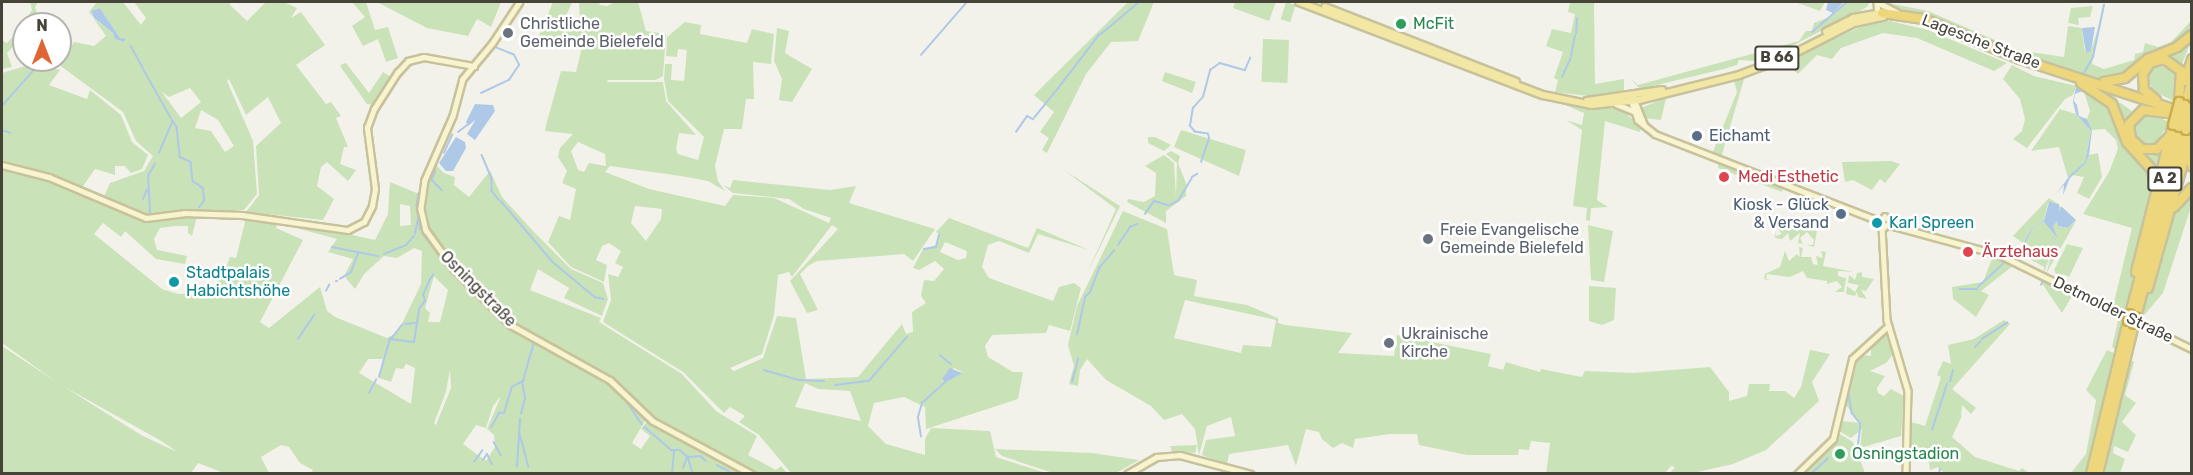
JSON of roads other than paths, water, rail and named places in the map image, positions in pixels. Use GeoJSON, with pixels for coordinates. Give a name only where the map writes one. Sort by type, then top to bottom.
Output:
{"type":"FeatureCollection","features":[{"type":"Feature","properties":{"kind":"highway","name":"Lagesche Straße"},"geometry":{"type":"LineString","coordinates":[[1880,10],[1905,14],[2192,121]]}},
{"type":"Feature","properties":{"kind":"highway","name":"Lagesche Straße"},"geometry":{"type":"LineString","coordinates":[[1880,10],[1924,24],[2004,58],[2192,116]]}},
{"type":"Feature","properties":{"kind":"highway"},"geometry":{"type":"LineString","coordinates":[[2078,80],[2099,82],[2122,80],[2148,59],[2177,48],[2192,35]]}},
{"type":"Feature","properties":{"kind":"highway"},"geometry":{"type":"LineString","coordinates":[[2164,106],[2146,93],[2142,81],[2147,66],[2160,59],[2171,61],[2181,71],[2185,105]]}},
{"type":"Feature","properties":{"kind":"highway"},"geometry":{"type":"LineString","coordinates":[[2133,318],[2153,274],[2167,222],[2184,129],[2192,59]]}},
{"type":"Feature","properties":{"kind":"highway"},"geometry":{"type":"LineString","coordinates":[[2078,80],[2104,96],[2115,109],[2127,142],[2152,170],[2154,196]]}},
{"type":"Feature","properties":{"kind":"highway","name":"A 2"},"geometry":{"type":"LineString","coordinates":[[2091,474],[2184,129],[2185,105],[2192,80]]}},
{"type":"Feature","properties":{"kind":"highway"},"geometry":{"type":"LineString","coordinates":[[2174,114],[2143,110],[2133,118],[2129,132],[2138,147],[2154,150],[2184,129]]}},
{"type":"Feature","properties":{"kind":"highway"},"geometry":{"type":"LineString","coordinates":[[2135,295],[2138,262],[2154,196],[2184,129]]}},
{"type":"Feature","properties":{"kind":"highway"},"geometry":{"type":"LineString","coordinates":[[2184,129],[2192,166]]}},
{"type":"Feature","properties":{"kind":"highway","name":"A 2"},"geometry":{"type":"LineString","coordinates":[[2133,318],[2135,295],[2184,129]]}},
{"type":"Feature","properties":{"kind":"highway"},"geometry":{"type":"LineString","coordinates":[[2167,222],[2178,200],[2192,188]]}},
{"type":"Feature","properties":{"kind":"highway","name":"A 2"},"geometry":{"type":"LineString","coordinates":[[2098,474],[2122,354]]}},
{"type":"Feature","properties":{"kind":"main road","name":"B 66"},"geometry":{"type":"LineString","coordinates":[[1299,2],[1357,21]]}},
{"type":"Feature","properties":{"kind":"main road","name":"B 66"},"geometry":{"type":"LineString","coordinates":[[1311,2],[1562,102],[1613,104],[1632,99]]}},
{"type":"Feature","properties":{"kind":"main road","name":"Lagesche Straße"},"geometry":{"type":"LineString","coordinates":[[1632,99],[1650,98],[1773,63],[1880,10]]}},
{"type":"Feature","properties":{"kind":"main road","name":"Lagesche Straße"},"geometry":{"type":"LineString","coordinates":[[1632,99],[1765,63],[1843,22],[1880,10]]}},
{"type":"Feature","properties":{"kind":"main road","name":"B 66"},"geometry":{"type":"LineString","coordinates":[[1486,72],[1563,98],[1592,101],[1632,99]]}},
{"type":"Feature","properties":{"kind":"street","name":"Osningstraße"},"geometry":{"type":"LineString","coordinates":[[520,2],[463,80],[424,186],[422,216],[437,248],[511,325],[610,380],[653,421],[752,474]]}},
{"type":"Feature","properties":{"kind":"street"},"geometry":{"type":"LineString","coordinates":[[2,165],[49,177],[146,218],[176,213],[242,215],[348,230],[364,222],[372,206],[375,189],[367,128],[374,109],[397,72],[408,62],[424,57],[474,66]]}},
{"type":"Feature","properties":{"kind":"street"},"geometry":{"type":"LineString","coordinates":[[1613,104],[1628,107],[1637,116],[1641,104],[1650,98]]}},
{"type":"Feature","properties":{"kind":"street","name":"Detmolder Straße"},"geometry":{"type":"LineString","coordinates":[[1632,99],[1637,116],[1651,132],[1885,224],[2000,255],[2192,349]]}},
{"type":"Feature","properties":{"kind":"street"},"geometry":{"type":"LineString","coordinates":[[1885,224],[1888,326],[1907,387],[1905,474]]}},
{"type":"Feature","properties":{"kind":"street"},"geometry":{"type":"LineString","coordinates":[[1797,474],[1833,440],[1852,359],[1888,326]]}},
{"type":"Feature","properties":{"kind":"street"},"geometry":{"type":"LineString","coordinates":[[1127,474],[1153,459],[1172,455],[1201,458],[1251,474]]}},
{"type":"Feature","properties":{"kind":"water"},"geometry":{"type":"Polygon","coordinates":[[[1828,2],[1844,2],[1833,13],[1826,10],[1828,2]]]}},
{"type":"Feature","properties":{"kind":"water"},"geometry":{"type":"Polygon","coordinates":[[[100,8],[120,38],[126,39],[124,42],[115,39],[113,33],[94,18],[91,11],[100,8]]]}},
{"type":"Feature","properties":{"kind":"water"},"geometry":{"type":"Polygon","coordinates":[[[2095,27],[2091,51],[2086,53],[2082,28],[2095,27]]]}},
{"type":"Feature","properties":{"kind":"water"},"geometry":{"type":"Polygon","coordinates":[[[2076,86],[2085,90],[2075,94],[2074,101],[2079,116],[2087,119],[2092,130],[2089,155],[2086,163],[2070,178],[2063,195],[2064,185],[2056,194],[2071,174],[2085,162],[2091,131],[2076,114],[2073,102],[2076,86]]]}},
{"type":"Feature","properties":{"kind":"water"},"geometry":{"type":"Polygon","coordinates":[[[475,104],[493,105],[495,111],[475,140],[467,134],[476,119],[468,126],[466,122],[475,104]]]}},
{"type":"Feature","properties":{"kind":"water"},"geometry":{"type":"Polygon","coordinates":[[[456,137],[465,142],[466,148],[453,171],[446,171],[439,163],[456,137]]]}},
{"type":"Feature","properties":{"kind":"water"},"geometry":{"type":"Polygon","coordinates":[[[2049,202],[2059,204],[2059,213],[2061,206],[2076,220],[2068,228],[2058,226],[2057,221],[2053,226],[2057,236],[2045,273],[2056,236],[2044,222],[2033,228],[2014,259],[2032,228],[2044,221],[2049,202]]]}},
{"type":"Feature","properties":{"kind":"water"},"geometry":{"type":"Polygon","coordinates":[[[950,368],[962,373],[945,383],[942,379],[950,368]]]}},
{"type":"Feature","properties":{"kind":"waterway"},"geometry":{"type":"LineString","coordinates":[[921,55],[967,2]]}},
{"type":"Feature","properties":{"kind":"waterway"},"geometry":{"type":"LineString","coordinates":[[1101,34],[1139,2]]}},
{"type":"Feature","properties":{"kind":"waterway"},"geometry":{"type":"LineString","coordinates":[[1145,2],[1152,2]]}},
{"type":"Feature","properties":{"kind":"waterway"},"geometry":{"type":"LineString","coordinates":[[1812,32],[1847,2]]}},
{"type":"Feature","properties":{"kind":"waterway"},"geometry":{"type":"LineString","coordinates":[[2083,75],[2093,57],[2104,5]]}},
{"type":"Feature","properties":{"kind":"waterway"},"geometry":{"type":"LineString","coordinates":[[1576,34],[1577,19]]}},
{"type":"Feature","properties":{"kind":"waterway"},"geometry":{"type":"LineString","coordinates":[[1056,91],[1099,35]]}},
{"type":"Feature","properties":{"kind":"waterway"},"geometry":{"type":"LineString","coordinates":[[1571,56],[1575,36]]}},
{"type":"Feature","properties":{"kind":"waterway"},"geometry":{"type":"LineString","coordinates":[[131,46],[143,68]]}},
{"type":"Feature","properties":{"kind":"waterway"},"geometry":{"type":"LineString","coordinates":[[481,93],[509,80],[519,65],[514,55],[497,48]]}},
{"type":"Feature","properties":{"kind":"waterway"},"geometry":{"type":"LineString","coordinates":[[1209,138],[1208,134],[1195,132],[1190,126],[1193,108],[1203,97],[1210,70],[1220,63],[1245,70],[1250,58]]}},
{"type":"Feature","properties":{"kind":"waterway"},"geometry":{"type":"LineString","coordinates":[[1562,77],[1571,58]]}},
{"type":"Feature","properties":{"kind":"waterway"},"geometry":{"type":"LineString","coordinates":[[144,70],[171,118]]}},
{"type":"Feature","properties":{"kind":"waterway"},"geometry":{"type":"LineString","coordinates":[[2,106],[32,72]]}},
{"type":"Feature","properties":{"kind":"waterway"},"geometry":{"type":"LineString","coordinates":[[1034,118],[1055,92]]}},
{"type":"Feature","properties":{"kind":"waterway"},"geometry":{"type":"LineString","coordinates":[[1016,132],[1027,116],[1033,119]]}},
{"type":"Feature","properties":{"kind":"waterway"},"geometry":{"type":"LineString","coordinates":[[458,132],[475,119]]}},
{"type":"Feature","properties":{"kind":"waterway"},"geometry":{"type":"LineString","coordinates":[[172,120],[177,127],[180,157],[191,162],[193,181],[203,188],[205,200],[200,207]]}},
{"type":"Feature","properties":{"kind":"waterway"},"geometry":{"type":"LineString","coordinates":[[159,153],[172,122]]}},
{"type":"Feature","properties":{"kind":"waterway"},"geometry":{"type":"LineString","coordinates":[[2,130],[11,133]]}},
{"type":"Feature","properties":{"kind":"waterway"},"geometry":{"type":"LineString","coordinates":[[444,153],[452,135]]}},
{"type":"Feature","properties":{"kind":"waterway"},"geometry":{"type":"LineString","coordinates":[[1201,162],[1209,139]]}},
{"type":"Feature","properties":{"kind":"waterway"},"geometry":{"type":"LineString","coordinates":[[482,155],[492,179],[492,191],[499,200]]}},
{"type":"Feature","properties":{"kind":"waterway"},"geometry":{"type":"LineString","coordinates":[[150,213],[148,176],[155,164]]}},
{"type":"Feature","properties":{"kind":"waterway"},"geometry":{"type":"LineString","coordinates":[[436,171],[432,180],[442,190]]}},
{"type":"Feature","properties":{"kind":"waterway"},"geometry":{"type":"LineString","coordinates":[[1192,177],[1197,174]]}},
{"type":"Feature","properties":{"kind":"waterway"},"geometry":{"type":"LineString","coordinates":[[1170,205],[1178,201],[1191,179]]}},
{"type":"Feature","properties":{"kind":"waterway"},"geometry":{"type":"LineString","coordinates":[[143,199],[147,190]]}},
{"type":"Feature","properties":{"kind":"waterway"},"geometry":{"type":"LineString","coordinates":[[419,193],[417,206],[421,230]]}},
{"type":"Feature","properties":{"kind":"waterway"},"geometry":{"type":"LineString","coordinates":[[501,201],[553,262],[595,297],[604,299]]}},
{"type":"Feature","properties":{"kind":"waterway"},"geometry":{"type":"LineString","coordinates":[[1145,214],[1154,201],[1168,205]]}},
{"type":"Feature","properties":{"kind":"waterway"},"geometry":{"type":"LineString","coordinates":[[415,234],[418,218]]}},
{"type":"Feature","properties":{"kind":"waterway"},"geometry":{"type":"LineString","coordinates":[[1118,245],[1130,227],[1137,224]]}},
{"type":"Feature","properties":{"kind":"waterway"},"geometry":{"type":"LineString","coordinates":[[423,234],[449,267],[510,327]]}},
{"type":"Feature","properties":{"kind":"waterway"},"geometry":{"type":"LineString","coordinates":[[924,249],[936,247],[939,235]]}},
{"type":"Feature","properties":{"kind":"waterway"},"geometry":{"type":"LineString","coordinates":[[384,254],[406,245],[414,236]]}},
{"type":"Feature","properties":{"kind":"waterway"},"geometry":{"type":"LineString","coordinates":[[332,247],[378,256]]}},
{"type":"Feature","properties":{"kind":"waterway"},"geometry":{"type":"LineString","coordinates":[[1077,335],[1085,297],[1090,292],[1099,268],[1114,251]]}},
{"type":"Feature","properties":{"kind":"waterway"},"geometry":{"type":"LineString","coordinates":[[340,279],[351,272],[358,254]]}},
{"type":"Feature","properties":{"kind":"waterway"},"geometry":{"type":"LineString","coordinates":[[1978,287],[2005,262]]}},
{"type":"Feature","properties":{"kind":"waterway"},"geometry":{"type":"LineString","coordinates":[[379,377],[390,339],[414,342],[419,309],[425,301],[423,295],[430,279]]}},
{"type":"Feature","properties":{"kind":"waterway"},"geometry":{"type":"LineString","coordinates":[[2041,285],[2044,279]]}},
{"type":"Feature","properties":{"kind":"waterway"},"geometry":{"type":"LineString","coordinates":[[326,291],[329,285]]}},
{"type":"Feature","properties":{"kind":"waterway"},"geometry":{"type":"LineString","coordinates":[[1960,289],[1977,289]]}},
{"type":"Feature","properties":{"kind":"waterway"},"geometry":{"type":"LineString","coordinates":[[298,339],[314,315]]}},
{"type":"Feature","properties":{"kind":"waterway"},"geometry":{"type":"LineString","coordinates":[[405,324],[416,323]]}},
{"type":"Feature","properties":{"kind":"waterway"},"geometry":{"type":"LineString","coordinates":[[1982,339],[2007,323]]}},
{"type":"Feature","properties":{"kind":"waterway"},"geometry":{"type":"LineString","coordinates":[[391,339],[402,325]]}},
{"type":"Feature","properties":{"kind":"waterway"},"geometry":{"type":"LineString","coordinates":[[514,329],[531,340]]}},
{"type":"Feature","properties":{"kind":"waterway"},"geometry":{"type":"LineString","coordinates":[[835,385],[869,381],[907,337]]}},
{"type":"Feature","properties":{"kind":"waterway"},"geometry":{"type":"LineString","coordinates":[[1975,347],[1981,341]]}},
{"type":"Feature","properties":{"kind":"waterway"},"geometry":{"type":"LineString","coordinates":[[534,342],[557,354]]}},
{"type":"Feature","properties":{"kind":"waterway"},"geometry":{"type":"LineString","coordinates":[[491,428],[499,413],[504,413],[512,387],[523,381],[534,342]]}},
{"type":"Feature","properties":{"kind":"waterway"},"geometry":{"type":"LineString","coordinates":[[940,355],[951,364]]}},
{"type":"Feature","properties":{"kind":"waterway"},"geometry":{"type":"LineString","coordinates":[[561,356],[610,383]]}},
{"type":"Feature","properties":{"kind":"waterway"},"geometry":{"type":"LineString","coordinates":[[1072,382],[1078,359]]}},
{"type":"Feature","properties":{"kind":"waterway"},"geometry":{"type":"LineString","coordinates":[[764,370],[799,380],[824,381]]}},
{"type":"Feature","properties":{"kind":"waterway"},"geometry":{"type":"LineString","coordinates":[[1950,382],[1953,370]]}},
{"type":"Feature","properties":{"kind":"waterway"},"geometry":{"type":"LineString","coordinates":[[369,393],[376,380]]}},
{"type":"Feature","properties":{"kind":"waterway"},"geometry":{"type":"LineString","coordinates":[[921,437],[918,417],[922,403],[945,382]]}},
{"type":"Feature","properties":{"kind":"waterway"},"geometry":{"type":"LineString","coordinates":[[521,414],[525,398],[522,383]]}},
{"type":"Feature","properties":{"kind":"waterway"},"geometry":{"type":"LineString","coordinates":[[1932,430],[1947,384]]}},
{"type":"Feature","properties":{"kind":"waterway"},"geometry":{"type":"LineString","coordinates":[[1849,394],[1852,413],[1861,424],[1858,448]]}},
{"type":"Feature","properties":{"kind":"waterway"},"geometry":{"type":"LineString","coordinates":[[623,396],[642,424]]}},
{"type":"Feature","properties":{"kind":"waterway"},"geometry":{"type":"LineString","coordinates":[[517,467],[520,419]]}},
{"type":"Feature","properties":{"kind":"waterway"},"geometry":{"type":"LineString","coordinates":[[645,427],[671,450],[680,450],[688,457],[701,456],[706,461]]}},
{"type":"Feature","properties":{"kind":"waterway"},"geometry":{"type":"LineString","coordinates":[[520,434],[529,467]]}},
{"type":"Feature","properties":{"kind":"waterway"},"geometry":{"type":"LineString","coordinates":[[494,442],[501,455]]}},
{"type":"Feature","properties":{"kind":"waterway"},"geometry":{"type":"LineString","coordinates":[[474,462],[482,451]]}},
{"type":"Feature","properties":{"kind":"waterway"},"geometry":{"type":"LineString","coordinates":[[672,474],[674,451]]}},
{"type":"Feature","properties":{"kind":"waterway"},"geometry":{"type":"LineString","coordinates":[[483,460],[487,454]]}},
{"type":"Feature","properties":{"kind":"waterway"},"geometry":{"type":"LineString","coordinates":[[488,455],[492,464]]}},
{"type":"Feature","properties":{"kind":"waterway"},"geometry":{"type":"LineString","coordinates":[[683,468],[687,457]]}},
{"type":"Feature","properties":{"kind":"waterway"},"geometry":{"type":"LineString","coordinates":[[688,457],[693,473]]}},
{"type":"Feature","properties":{"kind":"waterway"},"geometry":{"type":"LineString","coordinates":[[1811,474],[1828,458]]}},
{"type":"Feature","properties":{"kind":"waterway"},"geometry":{"type":"LineString","coordinates":[[717,465],[729,471]]}},
{"type":"Feature","properties":{"kind":"waterway"},"geometry":{"type":"LineString","coordinates":[[1939,474],[1940,469]]}},
{"type":"Feature","properties":{"kind":"place","name":"McFit"},"geometry":{"type":"Point","coordinates":[1401,24]}},
{"type":"Feature","properties":{"kind":"place","name":"Christliche Gemeinde Bielefeld"},"geometry":{"type":"Point","coordinates":[508,33]}},
{"type":"Feature","properties":{"kind":"place","name":"Eichamt"},"geometry":{"type":"Point","coordinates":[1697,136]}},
{"type":"Feature","properties":{"kind":"place","name":"Medi Esthetic"},"geometry":{"type":"Point","coordinates":[1724,177]}},
{"type":"Feature","properties":{"kind":"place","name":"Kiosk - Glück & Versand"},"geometry":{"type":"Point","coordinates":[1841,214]}},
{"type":"Feature","properties":{"kind":"place","name":"Karl Spreen"},"geometry":{"type":"Point","coordinates":[1877,223]}},
{"type":"Feature","properties":{"kind":"place","name":"Freie Evangelische Gemeinde Bielefeld"},"geometry":{"type":"Point","coordinates":[1428,239]}},
{"type":"Feature","properties":{"kind":"place","name":"Ärztehaus"},"geometry":{"type":"Point","coordinates":[1968,252]}},
{"type":"Feature","properties":{"kind":"place","name":"Stadtpalais Habichtshöhe"},"geometry":{"type":"Point","coordinates":[174,282]}},
{"type":"Feature","properties":{"kind":"place","name":"Ukrainische Kirche"},"geometry":{"type":"Point","coordinates":[1389,343]}},
{"type":"Feature","properties":{"kind":"place","name":"Osningstadion"},"geometry":{"type":"Point","coordinates":[1840,454]}}]}
